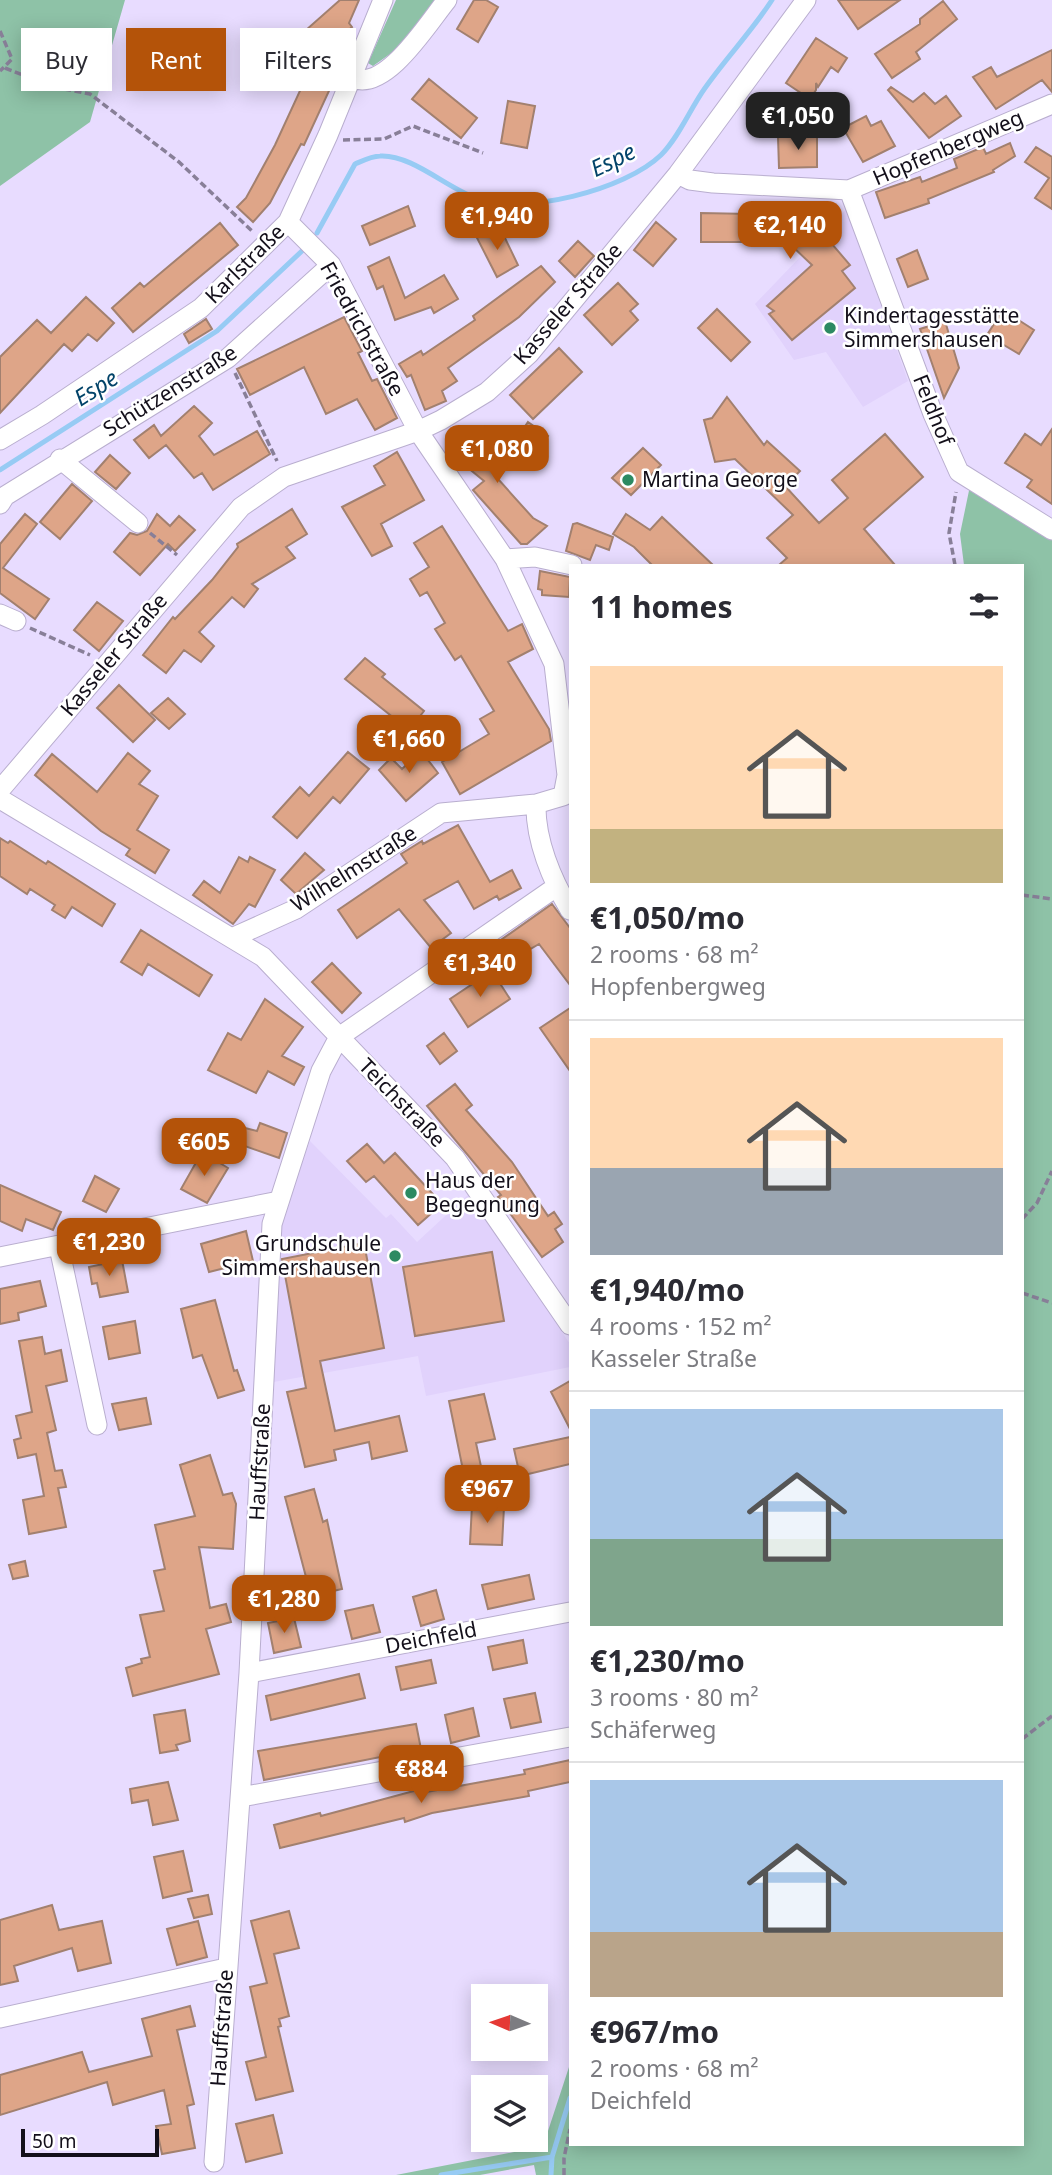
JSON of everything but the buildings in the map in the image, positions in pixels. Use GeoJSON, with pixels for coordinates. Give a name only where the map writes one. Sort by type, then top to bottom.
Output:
{"type":"FeatureCollection","features":[{"type":"Feature","properties":{"kind":"street","name":"Karlstraße"},"geometry":{"type":"LineString","coordinates":[[356,70],[383,0]]}},
{"type":"Feature","properties":{"kind":"street"},"geometry":{"type":"LineString","coordinates":[[356,79],[362,82],[371,80],[396,63],[447,0]]}},
{"type":"Feature","properties":{"kind":"street","name":"Kasseler Straße"},"geometry":{"type":"LineString","coordinates":[[0,790],[241,507],[284,477],[418,431],[487,391],[529,355],[678,174],[806,0]]}},
{"type":"Feature","properties":{"kind":"street","name":"Karlstraße"},"geometry":{"type":"LineString","coordinates":[[0,440],[42,415],[201,308],[288,222],[347,91]]}},
{"type":"Feature","properties":{"kind":"street","name":"Hopfenbergweg"},"geometry":{"type":"LineString","coordinates":[[678,174],[690,180],[713,183],[849,190],[1052,104]]}},
{"type":"Feature","properties":{"kind":"street","name":"Feldhof"},"geometry":{"type":"LineString","coordinates":[[849,190],[933,414],[959,472]]}},
{"type":"Feature","properties":{"kind":"street","name":"Friedrichstraße"},"geometry":{"type":"LineString","coordinates":[[288,222],[331,265],[418,431],[505,559],[554,664],[567,775],[567,797],[536,804]]}},
{"type":"Feature","properties":{"kind":"street","name":"Schützenstraße"},"geometry":{"type":"LineString","coordinates":[[0,504],[5,496],[60,459],[228,358],[331,265]]}},
{"type":"Feature","properties":{"kind":"street"},"geometry":{"type":"LineString","coordinates":[[60,459],[138,523]]}},
{"type":"Feature","properties":{"kind":"street"},"geometry":{"type":"LineString","coordinates":[[959,472],[1052,530]]}},
{"type":"Feature","properties":{"kind":"street"},"geometry":{"type":"LineString","coordinates":[[505,559],[535,557],[569,564]]}},
{"type":"Feature","properties":{"kind":"street"},"geometry":{"type":"LineString","coordinates":[[0,800],[234,937]]}},
{"type":"Feature","properties":{"kind":"street"},"geometry":{"type":"LineString","coordinates":[[536,804],[536,821],[556,887],[569,908]]}},
{"type":"Feature","properties":{"kind":"street","name":"Wilhelmstraße"},"geometry":{"type":"LineString","coordinates":[[234,937],[296,909],[441,813],[536,804]]}},
{"type":"Feature","properties":{"kind":"street","name":"Hauffstraße"},"geometry":{"type":"LineString","coordinates":[[214,2162],[226,1968],[250,1673],[272,1224],[321,1071],[339,1038],[556,887]]}},
{"type":"Feature","properties":{"kind":"street","name":"Teichstraße"},"geometry":{"type":"LineString","coordinates":[[234,937],[262,957],[455,1158],[569,1324]]}},
{"type":"Feature","properties":{"kind":"street"},"geometry":{"type":"LineString","coordinates":[[0,1257],[279,1201]]}},
{"type":"Feature","properties":{"kind":"street"},"geometry":{"type":"LineString","coordinates":[[59,1247],[97,1426]]}},
{"type":"Feature","properties":{"kind":"street","name":"Deichfeld"},"geometry":{"type":"LineString","coordinates":[[250,1673],[569,1612]]}},
{"type":"Feature","properties":{"kind":"street"},"geometry":{"type":"LineString","coordinates":[[241,1797],[569,1737]]}},
{"type":"Feature","properties":{"kind":"street"},"geometry":{"type":"LineString","coordinates":[[0,2018],[226,1968]]}},
{"type":"Feature","properties":{"kind":"path"},"geometry":{"type":"LineString","coordinates":[[0,31],[12,59],[0,71]]}},
{"type":"Feature","properties":{"kind":"path"},"geometry":{"type":"LineString","coordinates":[[5,68],[54,87],[90,94],[179,162],[265,244]]}},
{"type":"Feature","properties":{"kind":"path"},"geometry":{"type":"LineString","coordinates":[[328,135],[350,142],[384,139],[413,126],[483,153]]}},
{"type":"Feature","properties":{"kind":"path"},"geometry":{"type":"LineString","coordinates":[[228,358],[284,477]]}},
{"type":"Feature","properties":{"kind":"path"},"geometry":{"type":"LineString","coordinates":[[954,564],[949,533],[959,472]]}},
{"type":"Feature","properties":{"kind":"path"},"geometry":{"type":"LineString","coordinates":[[138,523],[189,566]]}},
{"type":"Feature","properties":{"kind":"path"},"geometry":{"type":"LineString","coordinates":[[8,617],[108,663]]}},
{"type":"Feature","properties":{"kind":"path"},"geometry":{"type":"LineString","coordinates":[[1024,895],[1052,898]]}},
{"type":"Feature","properties":{"kind":"path"},"geometry":{"type":"LineString","coordinates":[[1024,1217],[1037,1203],[1052,1171]]}},
{"type":"Feature","properties":{"kind":"path"},"geometry":{"type":"LineString","coordinates":[[1024,1294],[1052,1303]]}},
{"type":"Feature","properties":{"kind":"path"},"geometry":{"type":"LineString","coordinates":[[1024,1737],[1052,1716]]}},
{"type":"Feature","properties":{"kind":"path"},"geometry":{"type":"LineString","coordinates":[[564,2175],[569,2134]]}},
{"type":"Feature","properties":{"kind":"shaded area","name":"Kindertagesstätte Simmershausen"},"geometry":{"type":"Polygon","coordinates":[[[846,209],[908,381],[863,407],[826,352],[794,360],[755,304],[846,209]]]}},
{"type":"Feature","properties":{"kind":"shaded area","name":"Grundschule Simmershausen"},"geometry":{"type":"Polygon","coordinates":[[[310,1141],[386,1218],[391,1214],[417,1242],[469,1194],[569,1343],[569,1367],[426,1396],[418,1356],[268,1383],[281,1220],[310,1141]]]}},
{"type":"Feature","properties":{"kind":"green space"},"geometry":{"type":"Polygon","coordinates":[[[0,0],[125,0],[112,45],[112,28],[21,28],[21,91],[99,91],[90,122],[0,186],[0,0]]]}},
{"type":"Feature","properties":{"kind":"green space"},"geometry":{"type":"Polygon","coordinates":[[[396,0],[437,0],[397,49],[373,66],[368,63],[396,0]]]}},
{"type":"Feature","properties":{"kind":"green space"},"geometry":{"type":"Polygon","coordinates":[[[971,481],[1052,532],[1052,2175],[536,2175],[534,2165],[480,2175],[396,2175],[514,2152],[548,2152],[548,2131],[569,2067],[569,2146],[1024,2146],[1024,564],[964,564],[960,534],[971,481]]]}},
{"type":"Feature","properties":{"kind":"waterway","name":"Espe"},"geometry":{"type":"LineString","coordinates":[[317,233],[355,164],[377,156],[404,160],[465,193],[496,203],[546,202],[599,189],[624,179],[645,168],[667,148],[705,88],[772,0]]}},
{"type":"Feature","properties":{"kind":"waterway","name":"Espe"},"geometry":{"type":"LineString","coordinates":[[0,470],[217,331],[303,250]]}},
{"type":"Feature","properties":{"kind":"waterway"},"geometry":{"type":"LineString","coordinates":[[551,2175],[552,2157],[569,2101]]}},
{"type":"Feature","properties":{"kind":"waterway"},"geometry":{"type":"LineString","coordinates":[[441,2175],[552,2157]]}},
{"type":"Feature","properties":{"kind":"place","name":"Kindertagesstätte Simmershausen"},"geometry":{"type":"Point","coordinates":[830,328]}},
{"type":"Feature","properties":{"kind":"place","name":"Martina George"},"geometry":{"type":"Point","coordinates":[628,480]}},
{"type":"Feature","properties":{"kind":"place","name":"Haus der Begegnung"},"geometry":{"type":"Point","coordinates":[411,1193]}},
{"type":"Feature","properties":{"kind":"place","name":"Grundschule Simmershausen"},"geometry":{"type":"Point","coordinates":[395,1256]}}]}
